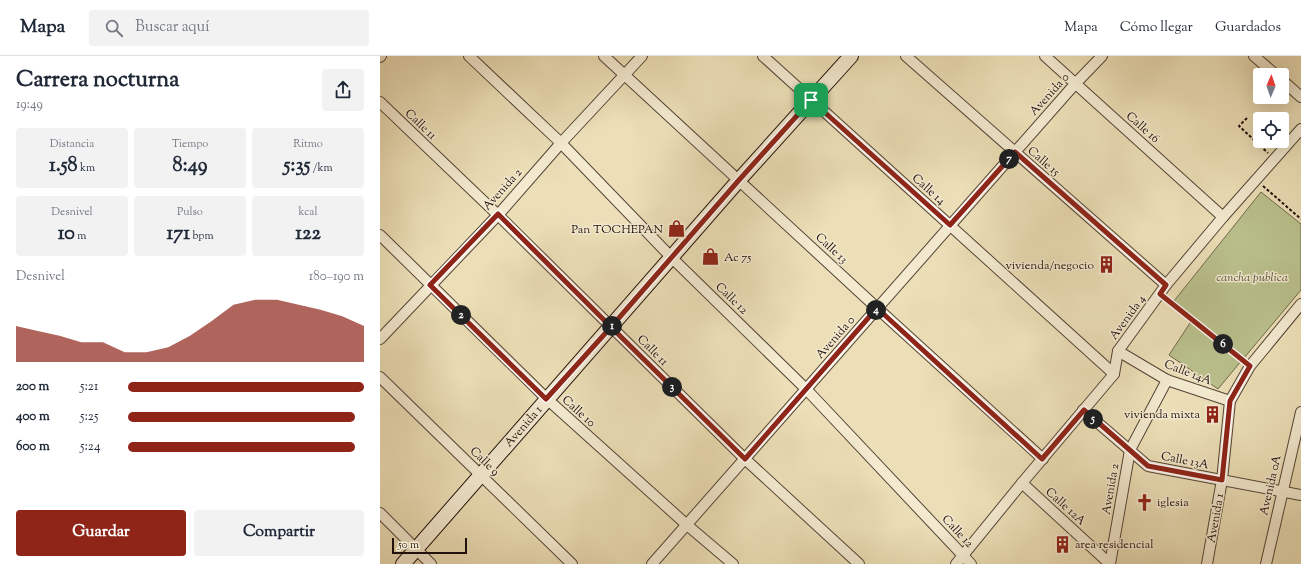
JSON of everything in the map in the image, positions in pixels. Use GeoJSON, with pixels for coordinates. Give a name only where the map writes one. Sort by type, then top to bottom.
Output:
{"type":"FeatureCollection","features":[{"type":"Feature","properties":{"kind":"street","name":"Calle 12"},"geometry":{"type":"LineString","coordinates":[[469,56],[561,143],[672,258],[806,389],[971,564]]}},
{"type":"Feature","properties":{"kind":"street","name":"Calle 13"},"geometry":{"type":"LineString","coordinates":[[604,56],[1042,459]]}},
{"type":"Feature","properties":{"kind":"street","name":"Avenida 2"},"geometry":{"type":"LineString","coordinates":[[380,339],[498,214],[561,143],[642,56]]}},
{"type":"Feature","properties":{"kind":"street","name":"Calle 14"},"geometry":{"type":"LineString","coordinates":[[763,56],[1114,374]]}},
{"type":"Feature","properties":{"kind":"street","name":"Avenida 1"},"geometry":{"type":"LineString","coordinates":[[403,564],[739,180],[851,56]]}},
{"type":"Feature","properties":{"kind":"street","name":"Calle 15"},"geometry":{"type":"LineString","coordinates":[[906,56],[1166,285]]}},
{"type":"Feature","properties":{"kind":"street","name":"Calle 16"},"geometry":{"type":"LineString","coordinates":[[1045,56],[1223,217]]}},
{"type":"Feature","properties":{"kind":"street","name":"Avenida 0"},"geometry":{"type":"LineString","coordinates":[[652,564],[950,225],[1075,84],[1102,56]]}},
{"type":"Feature","properties":{"kind":"street"},"geometry":{"type":"LineString","coordinates":[[1254,56],[1268,68]]}},
{"type":"Feature","properties":{"kind":"street"},"geometry":{"type":"LineString","coordinates":[[1289,86],[1301,97]]}},
{"type":"Feature","properties":{"kind":"street","name":"Calle 11"},"geometry":{"type":"LineString","coordinates":[[380,102],[498,214],[745,459],[859,564]]}},
{"type":"Feature","properties":{"kind":"street","name":"Avenida 4"},"geometry":{"type":"LineString","coordinates":[[956,564],[1114,374],[1118,351],[1166,285],[1223,217],[1301,129]]}},
{"type":"Feature","properties":{"kind":"street","name":"Calle 10"},"geometry":{"type":"LineString","coordinates":[[380,235],[546,399],[733,564]]}},
{"type":"Feature","properties":{"kind":"street","name":"Avenida 1"},"geometry":{"type":"LineString","coordinates":[[1207,564],[1222,480],[1230,401],[1250,366],[1301,304]]}},
{"type":"Feature","properties":{"kind":"street","name":"Calle 14A"},"geometry":{"type":"LineString","coordinates":[[1118,351],[1167,380],[1230,401]]}},
{"type":"Feature","properties":{"kind":"street","name":"Calle 9"},"geometry":{"type":"LineString","coordinates":[[380,377],[572,564]]}},
{"type":"Feature","properties":{"kind":"street","name":"Avenida 2"},"geometry":{"type":"LineString","coordinates":[[1110,564],[1130,450],[1167,380]]}},
{"type":"Feature","properties":{"kind":"street","name":"Calle 13A"},"geometry":{"type":"LineString","coordinates":[[1084,410],[1148,466],[1301,495]]}},
{"type":"Feature","properties":{"kind":"street","name":"Avenida 0A"},"geometry":{"type":"LineString","coordinates":[[1266,564],[1301,412]]}},
{"type":"Feature","properties":{"kind":"street","name":"Calle 12A"},"geometry":{"type":"LineString","coordinates":[[1022,483],[1110,564]]}},
{"type":"Feature","properties":{"kind":"street"},"geometry":{"type":"LineString","coordinates":[[380,513],[431,564]]}},
{"type":"Feature","properties":{"kind":"path"},"geometry":{"type":"LineString","coordinates":[[1247,118],[1239,126],[1275,159]]}},
{"type":"Feature","properties":{"kind":"path"},"geometry":{"type":"LineString","coordinates":[[1256,180],[1301,219]]}},
{"type":"Feature","properties":{"kind":"path"},"geometry":{"type":"LineString","coordinates":[[1160,294],[1250,366]]}},
{"type":"Feature","properties":{"kind":"green space","name":"cancha publica"},"geometry":{"type":"Polygon","coordinates":[[[1261,192],[1301,224],[1301,290],[1244,358],[1174,301],[1261,192]]]}},
{"type":"Feature","properties":{"kind":"green space"},"geometry":{"type":"Polygon","coordinates":[[[1192,320],[1242,360],[1218,389],[1169,355],[1192,320]]]}},
{"type":"Feature","properties":{"kind":"place","name":"Pan TOCHEPAN"},"geometry":{"type":"Point","coordinates":[676,229]}},
{"type":"Feature","properties":{"kind":"place","name":"Ac 75"},"geometry":{"type":"Point","coordinates":[711,257]}},
{"type":"Feature","properties":{"kind":"place","name":"vivienda/negocio"},"geometry":{"type":"Point","coordinates":[1107,265]}},
{"type":"Feature","properties":{"kind":"place","name":"vivienda mixta"},"geometry":{"type":"Point","coordinates":[1213,414]}},
{"type":"Feature","properties":{"kind":"place","name":"iglesia"},"geometry":{"type":"Point","coordinates":[1144,502]}},
{"type":"Feature","properties":{"kind":"place","name":"area residencial"},"geometry":{"type":"Point","coordinates":[1062,544]}},
{"type":"Feature","properties":{"kind":"route"},"geometry":{"type":"LineString","coordinates":[[811,100],[611,327],[498,214],[430,285],[546,399],[611,327],[745,459],[877,308],[1042,459],[1084,410],[1148,466],[1222,480],[1230,401],[1250,366],[1160,294],[1166,285],[1015,152],[950,225],[811,100]]}}]}
